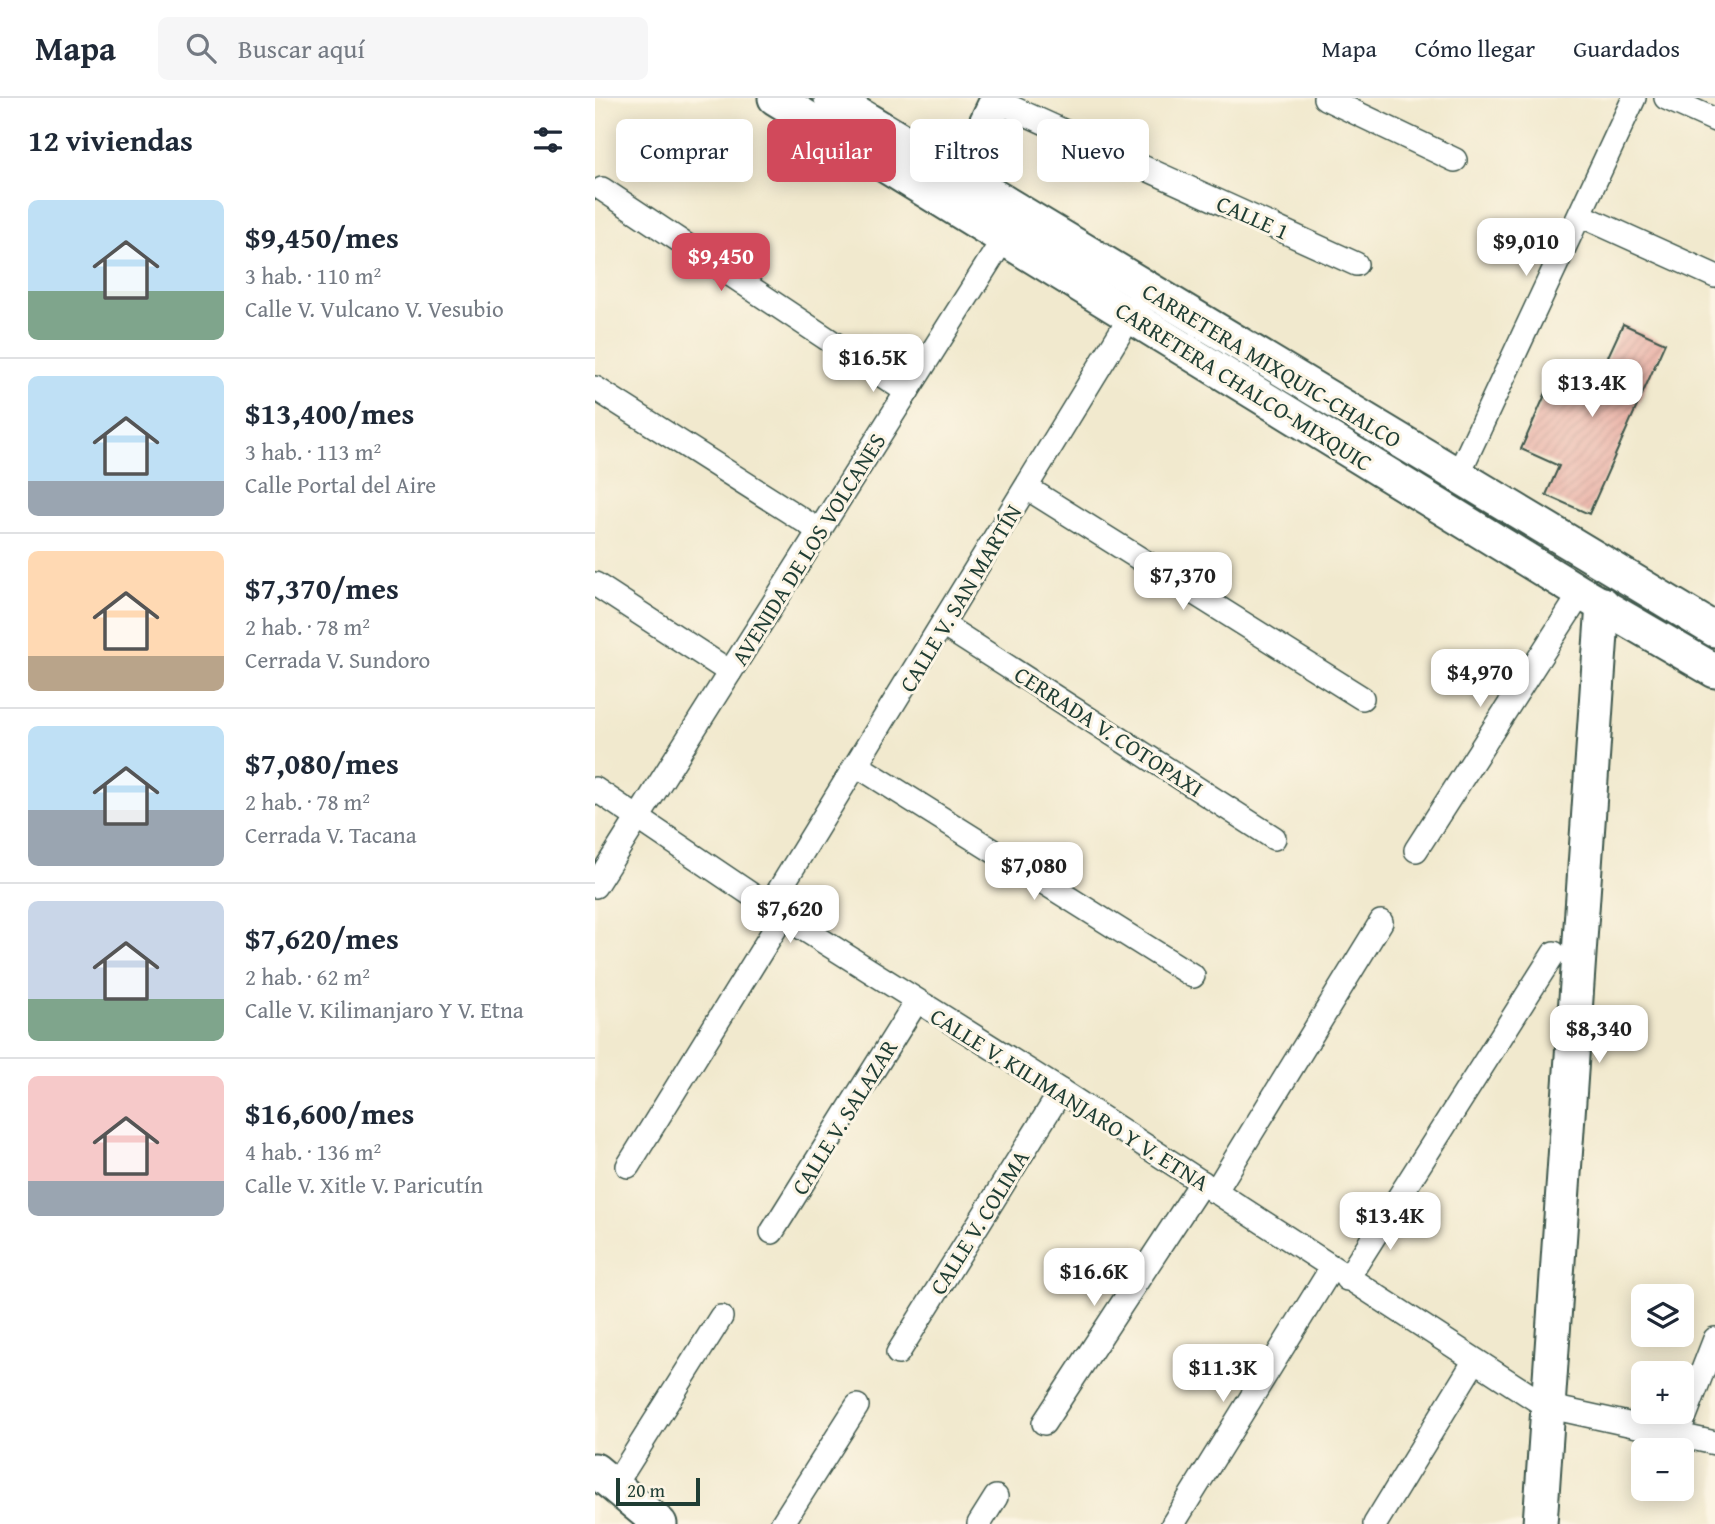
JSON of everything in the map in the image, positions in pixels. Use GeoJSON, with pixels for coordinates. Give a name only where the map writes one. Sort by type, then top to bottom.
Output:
{"type":"FeatureCollection","features":[{"type":"Feature","properties":{"kind":"main road"},"geometry":{"type":"LineString","coordinates":[[775,98],[954,190],[1013,225]]}},
{"type":"Feature","properties":{"kind":"main road"},"geometry":{"type":"LineString","coordinates":[[831,98],[954,190]]}},
{"type":"Feature","properties":{"kind":"main road"},"geometry":{"type":"LineString","coordinates":[[954,190],[998,99]]}},
{"type":"Feature","properties":{"kind":"main road","name":"CARRETERA MIXQUIC-CHALCO"},"geometry":{"type":"LineString","coordinates":[[1013,225],[1139,303],[1457,477],[1715,630]]}},
{"type":"Feature","properties":{"kind":"main road","name":"CARRETERA CHALCO-MIXQUIC"},"geometry":{"type":"LineString","coordinates":[[1139,303],[1592,598],[1715,671]]}},
{"type":"Feature","properties":{"kind":"main road"},"geometry":{"type":"LineString","coordinates":[[1540,1524],[1546,1406],[1602,656],[1592,598]]}},
{"type":"Feature","properties":{"kind":"main road"},"geometry":{"type":"LineString","coordinates":[[605,1477],[660,1524]]}},
{"type":"Feature","properties":{"kind":"street"},"geometry":{"type":"LineString","coordinates":[[1325,98],[1455,160]]}},
{"type":"Feature","properties":{"kind":"street"},"geometry":{"type":"LineString","coordinates":[[1457,477],[1634,98]]}},
{"type":"Feature","properties":{"kind":"street"},"geometry":{"type":"LineString","coordinates":[[1666,98],[1715,120]]}},
{"type":"Feature","properties":{"kind":"street","name":"CALLE 1"},"geometry":{"type":"LineString","coordinates":[[998,99],[1356,264]]}},
{"type":"Feature","properties":{"kind":"street"},"geometry":{"type":"LineString","coordinates":[[602,189],[907,392]]}},
{"type":"Feature","properties":{"kind":"street"},"geometry":{"type":"LineString","coordinates":[[1580,215],[1715,276]]}},
{"type":"Feature","properties":{"kind":"street","name":"AVENIDA DE LOS VOLCANES"},"geometry":{"type":"LineString","coordinates":[[595,886],[1013,225]]}},
{"type":"Feature","properties":{"kind":"street","name":"CALLE V. SAN MARTÍN"},"geometry":{"type":"LineString","coordinates":[[628,1166],[858,766],[1139,303]]}},
{"type":"Feature","properties":{"kind":"street"},"geometry":{"type":"LineString","coordinates":[[595,388],[820,531]]}},
{"type":"Feature","properties":{"kind":"street"},"geometry":{"type":"LineString","coordinates":[[1027,488],[1362,698]]}},
{"type":"Feature","properties":{"kind":"street"},"geometry":{"type":"LineString","coordinates":[[595,584],[730,671]]}},
{"type":"Feature","properties":{"kind":"street"},"geometry":{"type":"LineString","coordinates":[[1416,849],[1592,598]]}},
{"type":"Feature","properties":{"kind":"street","name":"CERRADA V. COTOPAXI"},"geometry":{"type":"LineString","coordinates":[[943,625],[1274,838]]}},
{"type":"Feature","properties":{"kind":"street"},"geometry":{"type":"LineString","coordinates":[[858,766],[1192,976]]}},
{"type":"Feature","properties":{"kind":"street","name":"CALLE V. KILIMANJARO Y V. ETNA"},"geometry":{"type":"LineString","coordinates":[[595,789],[916,1002],[1061,1091],[1474,1362],[1546,1406],[1715,1443]]}},
{"type":"Feature","properties":{"kind":"street"},"geometry":{"type":"LineString","coordinates":[[1044,1423],[1208,1187],[1381,922]]}},
{"type":"Feature","properties":{"kind":"street"},"geometry":{"type":"LineString","coordinates":[[1173,1524],[1554,953]]}},
{"type":"Feature","properties":{"kind":"street","name":"CALLE V. SALAZAR"},"geometry":{"type":"LineString","coordinates":[[772,1232],[916,1002]]}},
{"type":"Feature","properties":{"kind":"street","name":"CALLE V. COLIMA"},"geometry":{"type":"LineString","coordinates":[[898,1353],[1061,1091]]}},
{"type":"Feature","properties":{"kind":"street"},"geometry":{"type":"LineString","coordinates":[[605,1477],[721,1317]]}},
{"type":"Feature","properties":{"kind":"street"},"geometry":{"type":"LineString","coordinates":[[1678,1434],[1715,1339]]}},
{"type":"Feature","properties":{"kind":"street"},"geometry":{"type":"LineString","coordinates":[[1375,1524],[1474,1362]]}},
{"type":"Feature","properties":{"kind":"street"},"geometry":{"type":"LineString","coordinates":[[782,1524],[857,1406]]}},
{"type":"Feature","properties":{"kind":"street"},"geometry":{"type":"LineString","coordinates":[[979,1524],[996,1497]]}},
{"type":"Feature","properties":{"kind":"building"},"geometry":{"type":"Polygon","coordinates":[[[1623,324],[1665,343],[1589,514],[1546,495],[1559,466],[1521,449],[1556,370],[1594,387],[1623,324]]]}}]}
